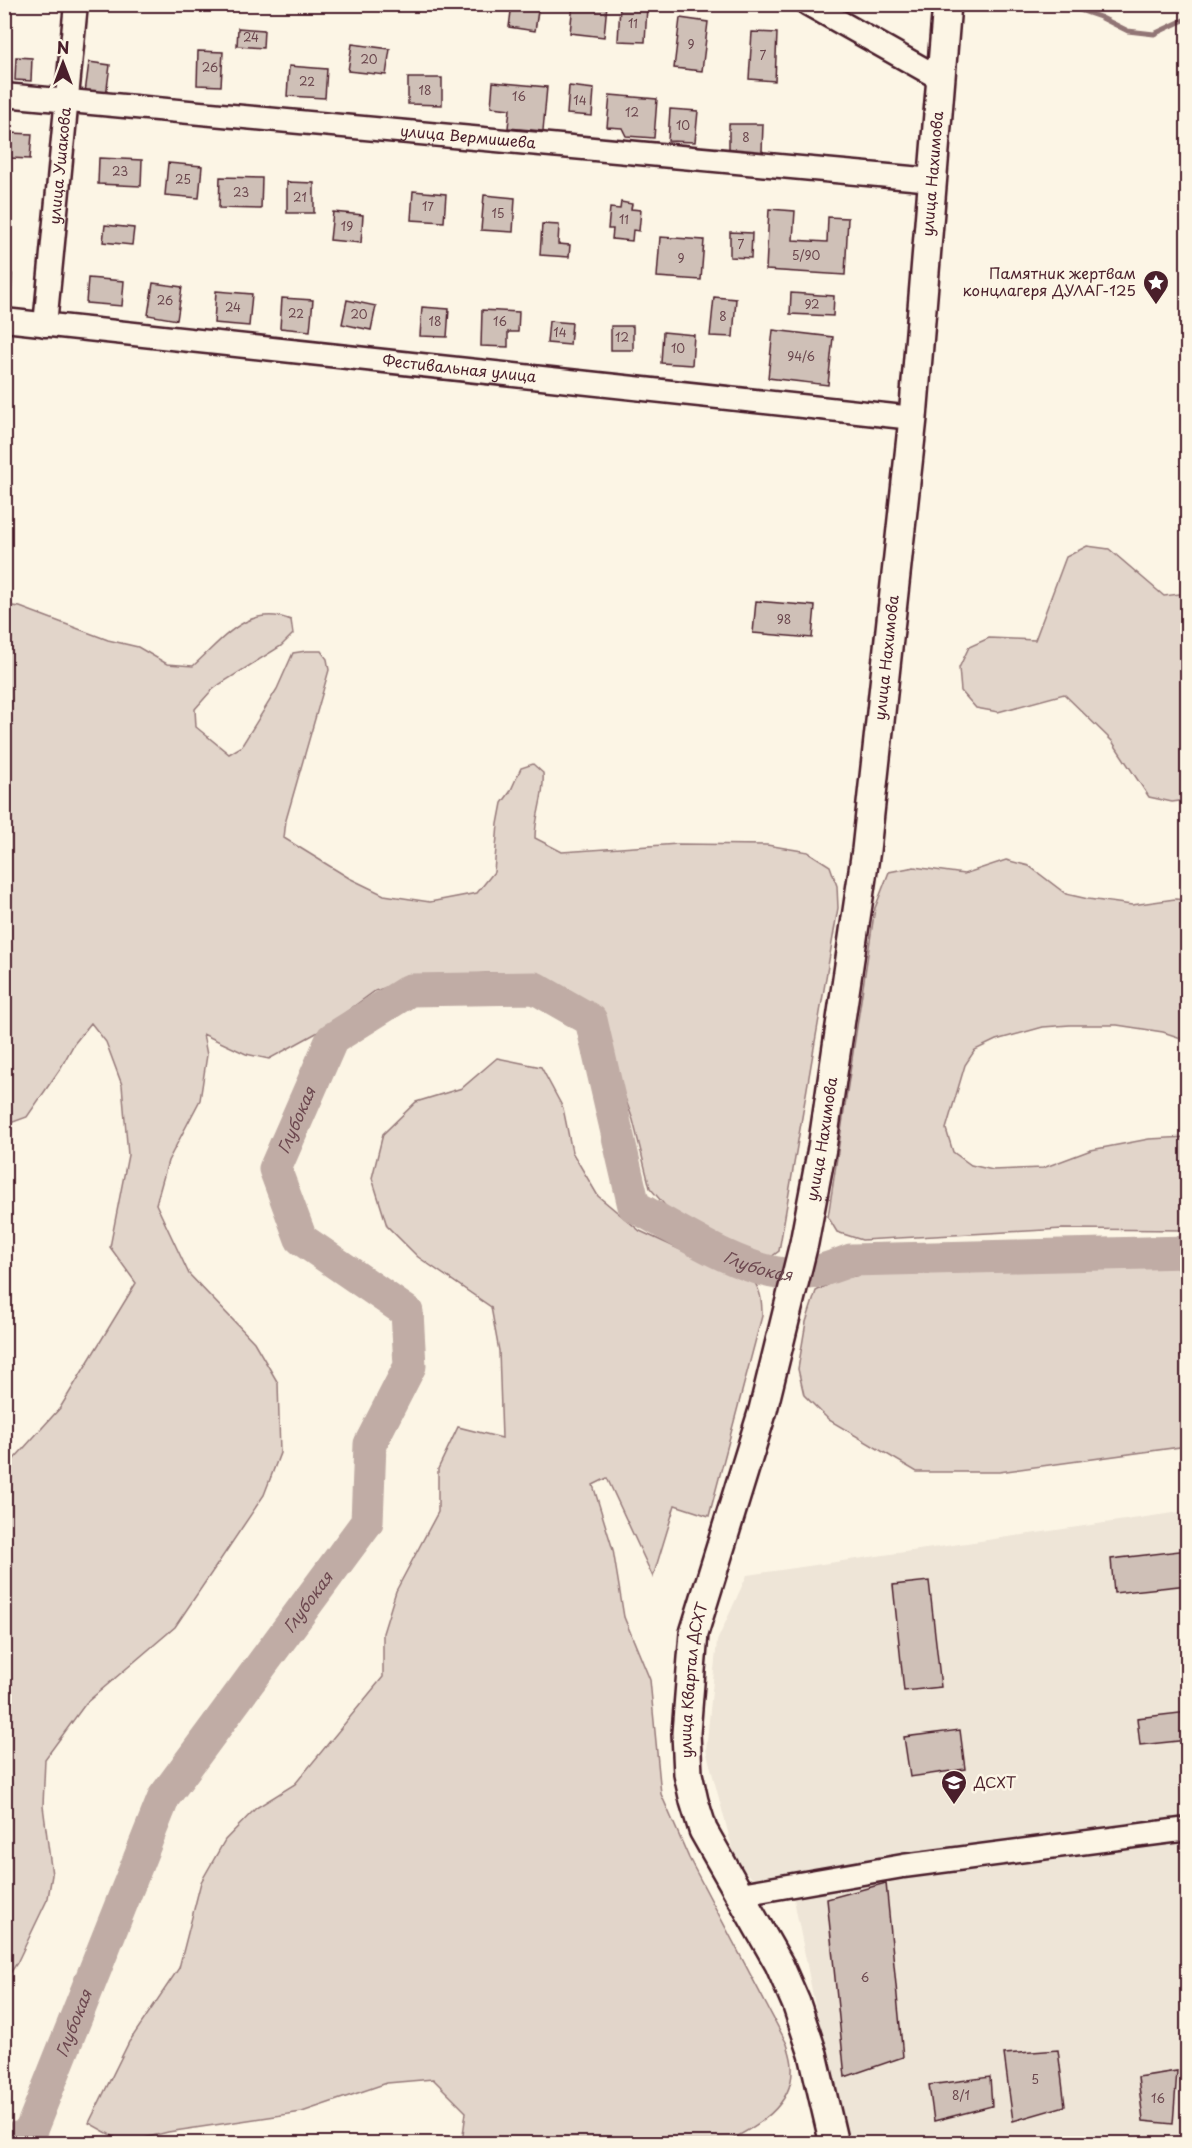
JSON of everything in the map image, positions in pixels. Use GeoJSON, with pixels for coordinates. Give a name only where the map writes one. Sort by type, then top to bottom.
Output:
{"type":"FeatureCollection","features":[{"type":"Feature","properties":{"kind":"street","name":"улица Ушакова"},"geometry":{"type":"LineString","coordinates":[[45,325],[76,4]]}},
{"type":"Feature","properties":{"kind":"street"},"geometry":{"type":"LineString","coordinates":[[808,4],[941,80]]}},
{"type":"Feature","properties":{"kind":"street","name":"улица Нахимова"},"geometry":{"type":"LineString","coordinates":[[790,1307],[822,1148],[866,850],[913,418],[947,4]]}},
{"type":"Feature","properties":{"kind":"street","name":"улица Вермишева"},"geometry":{"type":"LineString","coordinates":[[4,94],[933,180]]}},
{"type":"Feature","properties":{"kind":"street","name":"Фестивальная улица"},"geometry":{"type":"LineString","coordinates":[[4,320],[913,418]]}},
{"type":"Feature","properties":{"kind":"street","name":"улица Квартал ДСХТ"},"geometry":{"type":"LineString","coordinates":[[790,1307],[763,1410],[694,1633],[686,1757],[694,1801],[703,1830],[779,1964],[796,2003],[813,2054],[834,2144]]}},
{"type":"Feature","properties":{"kind":"street"},"geometry":{"type":"LineString","coordinates":[[741,1894],[903,1866],[1188,1829]]}},
{"type":"Feature","properties":{"kind":"shaded area"},"geometry":{"type":"Polygon","coordinates":[[[1087,546],[1109,549],[1164,596],[1187,593],[1187,800],[1172,802],[1149,797],[1112,741],[1064,694],[998,712],[976,708],[961,691],[959,668],[969,647],[989,638],[1035,640],[1066,557],[1087,546]]]}},
{"type":"Feature","properties":{"kind":"shaded area"},"geometry":{"type":"Polygon","coordinates":[[[5,605],[20,607],[108,640],[138,647],[167,664],[193,666],[225,636],[249,620],[262,616],[276,616],[291,620],[293,634],[281,646],[220,684],[195,709],[196,727],[229,754],[241,747],[277,689],[293,653],[321,651],[327,659],[329,670],[286,820],[284,838],[349,878],[384,895],[430,902],[477,893],[494,872],[502,803],[521,768],[533,764],[543,773],[543,790],[535,838],[562,852],[678,844],[767,845],[808,852],[830,866],[837,886],[838,908],[779,1251],[771,1257],[753,1255],[708,1236],[668,1209],[650,1188],[633,1120],[595,1014],[567,993],[519,973],[486,973],[409,980],[375,991],[320,1031],[269,1059],[246,1054],[203,1034],[207,1055],[200,1100],[168,1161],[156,1204],[189,1274],[254,1342],[278,1383],[280,1453],[264,1495],[175,1627],[86,1703],[45,1759],[43,1806],[52,1875],[48,1898],[17,1963],[5,1981],[5,1469],[60,1408],[136,1283],[110,1247],[128,1155],[122,1085],[106,1042],[91,1023],[74,1044],[27,1117],[5,1125],[5,605]]]}},
{"type":"Feature","properties":{"kind":"shaded area"},"geometry":{"type":"Polygon","coordinates":[[[1006,860],[1029,866],[1066,894],[1088,899],[1132,905],[1175,899],[1187,900],[1187,1040],[1163,1032],[1117,1025],[1070,1025],[1043,1027],[996,1040],[975,1050],[965,1065],[946,1129],[953,1152],[971,1165],[993,1170],[1043,1168],[1091,1150],[1149,1139],[1187,1137],[1187,1230],[1063,1229],[862,1240],[837,1232],[828,1217],[875,908],[889,872],[914,867],[964,874],[1006,860]]]}},
{"type":"Feature","properties":{"kind":"shaded area"},"geometry":{"type":"Polygon","coordinates":[[[497,1058],[541,1067],[563,1108],[572,1152],[598,1196],[640,1231],[681,1250],[751,1277],[760,1295],[762,1316],[709,1516],[675,1505],[653,1577],[607,1478],[593,1485],[613,1550],[624,1617],[650,1680],[661,1794],[689,1858],[787,2044],[792,2064],[791,2081],[787,2093],[771,2114],[749,2130],[725,2143],[462,2143],[466,2112],[433,2079],[387,2083],[302,2112],[168,2132],[125,2143],[89,2123],[129,2042],[179,1968],[201,1882],[225,1840],[256,1808],[295,1784],[383,1677],[383,1633],[396,1591],[438,1512],[438,1469],[458,1427],[502,1438],[499,1351],[491,1307],[418,1257],[387,1226],[372,1178],[383,1134],[416,1102],[462,1088],[497,1058]]]}},
{"type":"Feature","properties":{"kind":"shaded area"},"geometry":{"type":"Polygon","coordinates":[[[1187,1263],[1187,1446],[999,1472],[917,1472],[829,1420],[804,1395],[798,1369],[806,1322],[816,1291],[839,1279],[880,1271],[1187,1263]]]}},
{"type":"Feature","properties":{"kind":"shaded area","name":"ДСХТ"},"geometry":{"type":"Polygon","coordinates":[[[1187,1511],[1187,2143],[842,2143],[790,1879],[757,1883],[736,1862],[706,1750],[717,1641],[747,1575],[1187,1511]]]}},
{"type":"Feature","properties":{"kind":"building"},"geometry":{"type":"Polygon","coordinates":[[[203,4],[225,4],[225,9],[203,8],[203,4]]]}},
{"type":"Feature","properties":{"kind":"building"},"geometry":{"type":"Polygon","coordinates":[[[432,4],[456,4],[456,11],[431,10],[432,4]]]}},
{"type":"Feature","properties":{"kind":"building"},"geometry":{"type":"Polygon","coordinates":[[[512,4],[539,4],[535,31],[509,27],[512,4]]]}},
{"type":"Feature","properties":{"kind":"building"},"geometry":{"type":"Polygon","coordinates":[[[573,4],[607,4],[604,37],[570,33],[573,4]]]}},
{"type":"Feature","properties":{"kind":"building"},"geometry":{"type":"Polygon","coordinates":[[[620,6],[647,7],[645,42],[618,41],[620,6]]]}},
{"type":"Feature","properties":{"kind":"building"},"geometry":{"type":"Polygon","coordinates":[[[680,18],[708,22],[702,71],[674,68],[680,18]]]}},
{"type":"Feature","properties":{"kind":"building"},"geometry":{"type":"Polygon","coordinates":[[[238,28],[264,30],[263,48],[237,46],[238,28]]]}},
{"type":"Feature","properties":{"kind":"building"},"geometry":{"type":"Polygon","coordinates":[[[752,32],[777,33],[775,81],[749,79],[752,32]]]}},
{"type":"Feature","properties":{"kind":"building"},"geometry":{"type":"Polygon","coordinates":[[[352,44],[390,49],[386,75],[348,71],[352,44]]]}},
{"type":"Feature","properties":{"kind":"building"},"geometry":{"type":"Polygon","coordinates":[[[198,51],[223,52],[221,86],[197,85],[198,51]]]}},
{"type":"Feature","properties":{"kind":"building"},"geometry":{"type":"Polygon","coordinates":[[[16,57],[32,58],[31,81],[15,80],[16,57]]]}},
{"type":"Feature","properties":{"kind":"building"},"geometry":{"type":"Polygon","coordinates":[[[89,62],[110,65],[106,96],[85,93],[89,62]]]}},
{"type":"Feature","properties":{"kind":"building"},"geometry":{"type":"Polygon","coordinates":[[[289,66],[327,69],[325,98],[287,96],[289,66]]]}},
{"type":"Feature","properties":{"kind":"building"},"geometry":{"type":"Polygon","coordinates":[[[408,78],[442,78],[442,105],[408,104],[408,78]]]}},
{"type":"Feature","properties":{"kind":"building"},"geometry":{"type":"Polygon","coordinates":[[[493,82],[547,87],[543,131],[508,128],[510,109],[491,107],[493,82]]]}},
{"type":"Feature","properties":{"kind":"building"},"geometry":{"type":"Polygon","coordinates":[[[569,86],[594,89],[592,116],[567,114],[569,86]]]}},
{"type":"Feature","properties":{"kind":"building"},"geometry":{"type":"Polygon","coordinates":[[[610,95],[657,99],[654,138],[626,136],[622,128],[607,127],[610,95]]]}},
{"type":"Feature","properties":{"kind":"building"},"geometry":{"type":"Polygon","coordinates":[[[670,109],[698,111],[695,142],[668,141],[670,109]]]}},
{"type":"Feature","properties":{"kind":"building"},"geometry":{"type":"Polygon","coordinates":[[[729,124],[763,124],[762,152],[729,152],[729,124]]]}},
{"type":"Feature","properties":{"kind":"building"},"geometry":{"type":"Polygon","coordinates":[[[11,133],[32,134],[30,159],[9,158],[11,133]]]}},
{"type":"Feature","properties":{"kind":"building"},"geometry":{"type":"Polygon","coordinates":[[[99,158],[142,160],[141,186],[98,184],[99,158]]]}},
{"type":"Feature","properties":{"kind":"building"},"geometry":{"type":"Polygon","coordinates":[[[168,163],[202,166],[199,198],[165,195],[168,163]]]}},
{"type":"Feature","properties":{"kind":"building"},"geometry":{"type":"Polygon","coordinates":[[[220,177],[262,178],[261,209],[219,208],[220,177]]]}},
{"type":"Feature","properties":{"kind":"building"},"geometry":{"type":"Polygon","coordinates":[[[287,182],[314,183],[314,213],[287,213],[287,182]]]}},
{"type":"Feature","properties":{"kind":"building"},"geometry":{"type":"Polygon","coordinates":[[[413,191],[446,194],[444,222],[411,220],[413,191]]]}},
{"type":"Feature","properties":{"kind":"building"},"geometry":{"type":"Polygon","coordinates":[[[484,195],[515,198],[513,232],[481,230],[484,195]]]}},
{"type":"Feature","properties":{"kind":"building"},"geometry":{"type":"Polygon","coordinates":[[[621,202],[632,204],[631,209],[641,210],[639,231],[633,230],[632,241],[612,239],[613,229],[608,229],[610,208],[620,209],[621,202]]]}},
{"type":"Feature","properties":{"kind":"building"},"geometry":{"type":"Polygon","coordinates":[[[769,209],[795,211],[793,240],[827,242],[828,217],[848,218],[845,275],[766,270],[769,209]]]}},
{"type":"Feature","properties":{"kind":"building"},"geometry":{"type":"Polygon","coordinates":[[[333,212],[363,215],[361,243],[330,240],[333,212]]]}},
{"type":"Feature","properties":{"kind":"building"},"geometry":{"type":"Polygon","coordinates":[[[542,224],[559,225],[558,244],[570,245],[569,257],[540,255],[542,224]]]}},
{"type":"Feature","properties":{"kind":"building"},"geometry":{"type":"Polygon","coordinates":[[[105,225],[134,228],[132,245],[103,242],[105,225]]]}},
{"type":"Feature","properties":{"kind":"building"},"geometry":{"type":"Polygon","coordinates":[[[730,232],[752,233],[751,258],[730,257],[730,232]]]}},
{"type":"Feature","properties":{"kind":"building"},"geometry":{"type":"Polygon","coordinates":[[[660,237],[704,240],[701,280],[657,277],[660,237]]]}},
{"type":"Feature","properties":{"kind":"building"},"geometry":{"type":"Polygon","coordinates":[[[4,274],[12,274],[11,297],[4,297],[4,274]]]}},
{"type":"Feature","properties":{"kind":"building"},"geometry":{"type":"Polygon","coordinates":[[[88,278],[124,281],[122,306],[86,303],[88,278]]]}},
{"type":"Feature","properties":{"kind":"building"},"geometry":{"type":"Polygon","coordinates":[[[153,283],[182,287],[177,320],[148,315],[153,283]]]}},
{"type":"Feature","properties":{"kind":"building"},"geometry":{"type":"Polygon","coordinates":[[[216,291],[252,294],[249,326],[214,323],[216,291]]]}},
{"type":"Feature","properties":{"kind":"building"},"geometry":{"type":"Polygon","coordinates":[[[791,293],[834,296],[833,316],[790,314],[791,293]]]}},
{"type":"Feature","properties":{"kind":"building"},"geometry":{"type":"Polygon","coordinates":[[[714,297],[736,299],[733,337],[710,336],[714,297]]]}},
{"type":"Feature","properties":{"kind":"building"},"geometry":{"type":"Polygon","coordinates":[[[282,298],[313,300],[310,331],[280,328],[282,298]]]}},
{"type":"Feature","properties":{"kind":"building"},"geometry":{"type":"Polygon","coordinates":[[[347,300],[376,306],[371,330],[342,324],[347,300]]]}},
{"type":"Feature","properties":{"kind":"building"},"geometry":{"type":"Polygon","coordinates":[[[422,307],[449,309],[447,337],[420,336],[422,307]]]}},
{"type":"Feature","properties":{"kind":"building"},"geometry":{"type":"Polygon","coordinates":[[[482,310],[519,312],[518,332],[508,332],[508,347],[481,346],[482,310]]]}},
{"type":"Feature","properties":{"kind":"building"},"geometry":{"type":"Polygon","coordinates":[[[549,321],[572,323],[570,345],[547,343],[549,321]]]}},
{"type":"Feature","properties":{"kind":"building"},"geometry":{"type":"Polygon","coordinates":[[[611,326],[633,326],[633,350],[611,350],[611,326]]]}},
{"type":"Feature","properties":{"kind":"building"},"geometry":{"type":"Polygon","coordinates":[[[773,330],[833,337],[828,385],[768,378],[773,330]]]}},
{"type":"Feature","properties":{"kind":"building"},"geometry":{"type":"Polygon","coordinates":[[[663,332],[694,335],[692,365],[661,363],[663,332]]]}},
{"type":"Feature","properties":{"kind":"building"},"geometry":{"type":"Polygon","coordinates":[[[756,601],[815,606],[812,638],[753,633],[756,601]]]}},
{"type":"Feature","properties":{"kind":"building"},"geometry":{"type":"Polygon","coordinates":[[[1188,1550],[1188,1585],[1114,1593],[1111,1559],[1188,1550]]]}},
{"type":"Feature","properties":{"kind":"building"},"geometry":{"type":"Polygon","coordinates":[[[929,1581],[941,1687],[904,1691],[893,1585],[929,1581]]]}},
{"type":"Feature","properties":{"kind":"building"},"geometry":{"type":"Polygon","coordinates":[[[1188,1712],[1188,1740],[1140,1745],[1137,1718],[1188,1712]]]}},
{"type":"Feature","properties":{"kind":"building"},"geometry":{"type":"Polygon","coordinates":[[[960,1730],[965,1769],[910,1777],[904,1737],[960,1730]]]}},
{"type":"Feature","properties":{"kind":"building"},"geometry":{"type":"Polygon","coordinates":[[[886,1883],[903,2057],[845,2077],[827,1899],[886,1883]]]}},
{"type":"Feature","properties":{"kind":"building"},"geometry":{"type":"Polygon","coordinates":[[[1058,2050],[1065,2106],[1013,2121],[1004,2054],[1058,2050]]]}},
{"type":"Feature","properties":{"kind":"building"},"geometry":{"type":"Polygon","coordinates":[[[1177,2071],[1173,2124],[1143,2121],[1138,2077],[1177,2071]]]}},
{"type":"Feature","properties":{"kind":"building"},"geometry":{"type":"Polygon","coordinates":[[[990,2077],[992,2106],[934,2121],[929,2085],[990,2077]]]}},
{"type":"Feature","properties":{"kind":"waterway"},"geometry":{"type":"LineString","coordinates":[[1062,4],[1100,17],[1128,31],[1154,34],[1188,18]]}},
{"type":"Feature","properties":{"kind":"waterway","name":"Глубокая"},"geometry":{"type":"LineString","coordinates":[[4,2141],[29,2135],[164,1797],[367,1522],[370,1444],[410,1366],[407,1312],[301,1239],[275,1169],[332,1039],[410,990],[535,988],[591,1020],[634,1206],[707,1247],[765,1270],[793,1275],[827,1269],[851,1260],[1188,1252]]}},
{"type":"Feature","properties":{"kind":"place","name":"Памятник жертвам концлагеря ДУЛАГ-125"},"geometry":{"type":"Point","coordinates":[1156,306]}},
{"type":"Feature","properties":{"kind":"place","name":"ДСХТ"},"geometry":{"type":"Point","coordinates":[954,1806]}}]}
